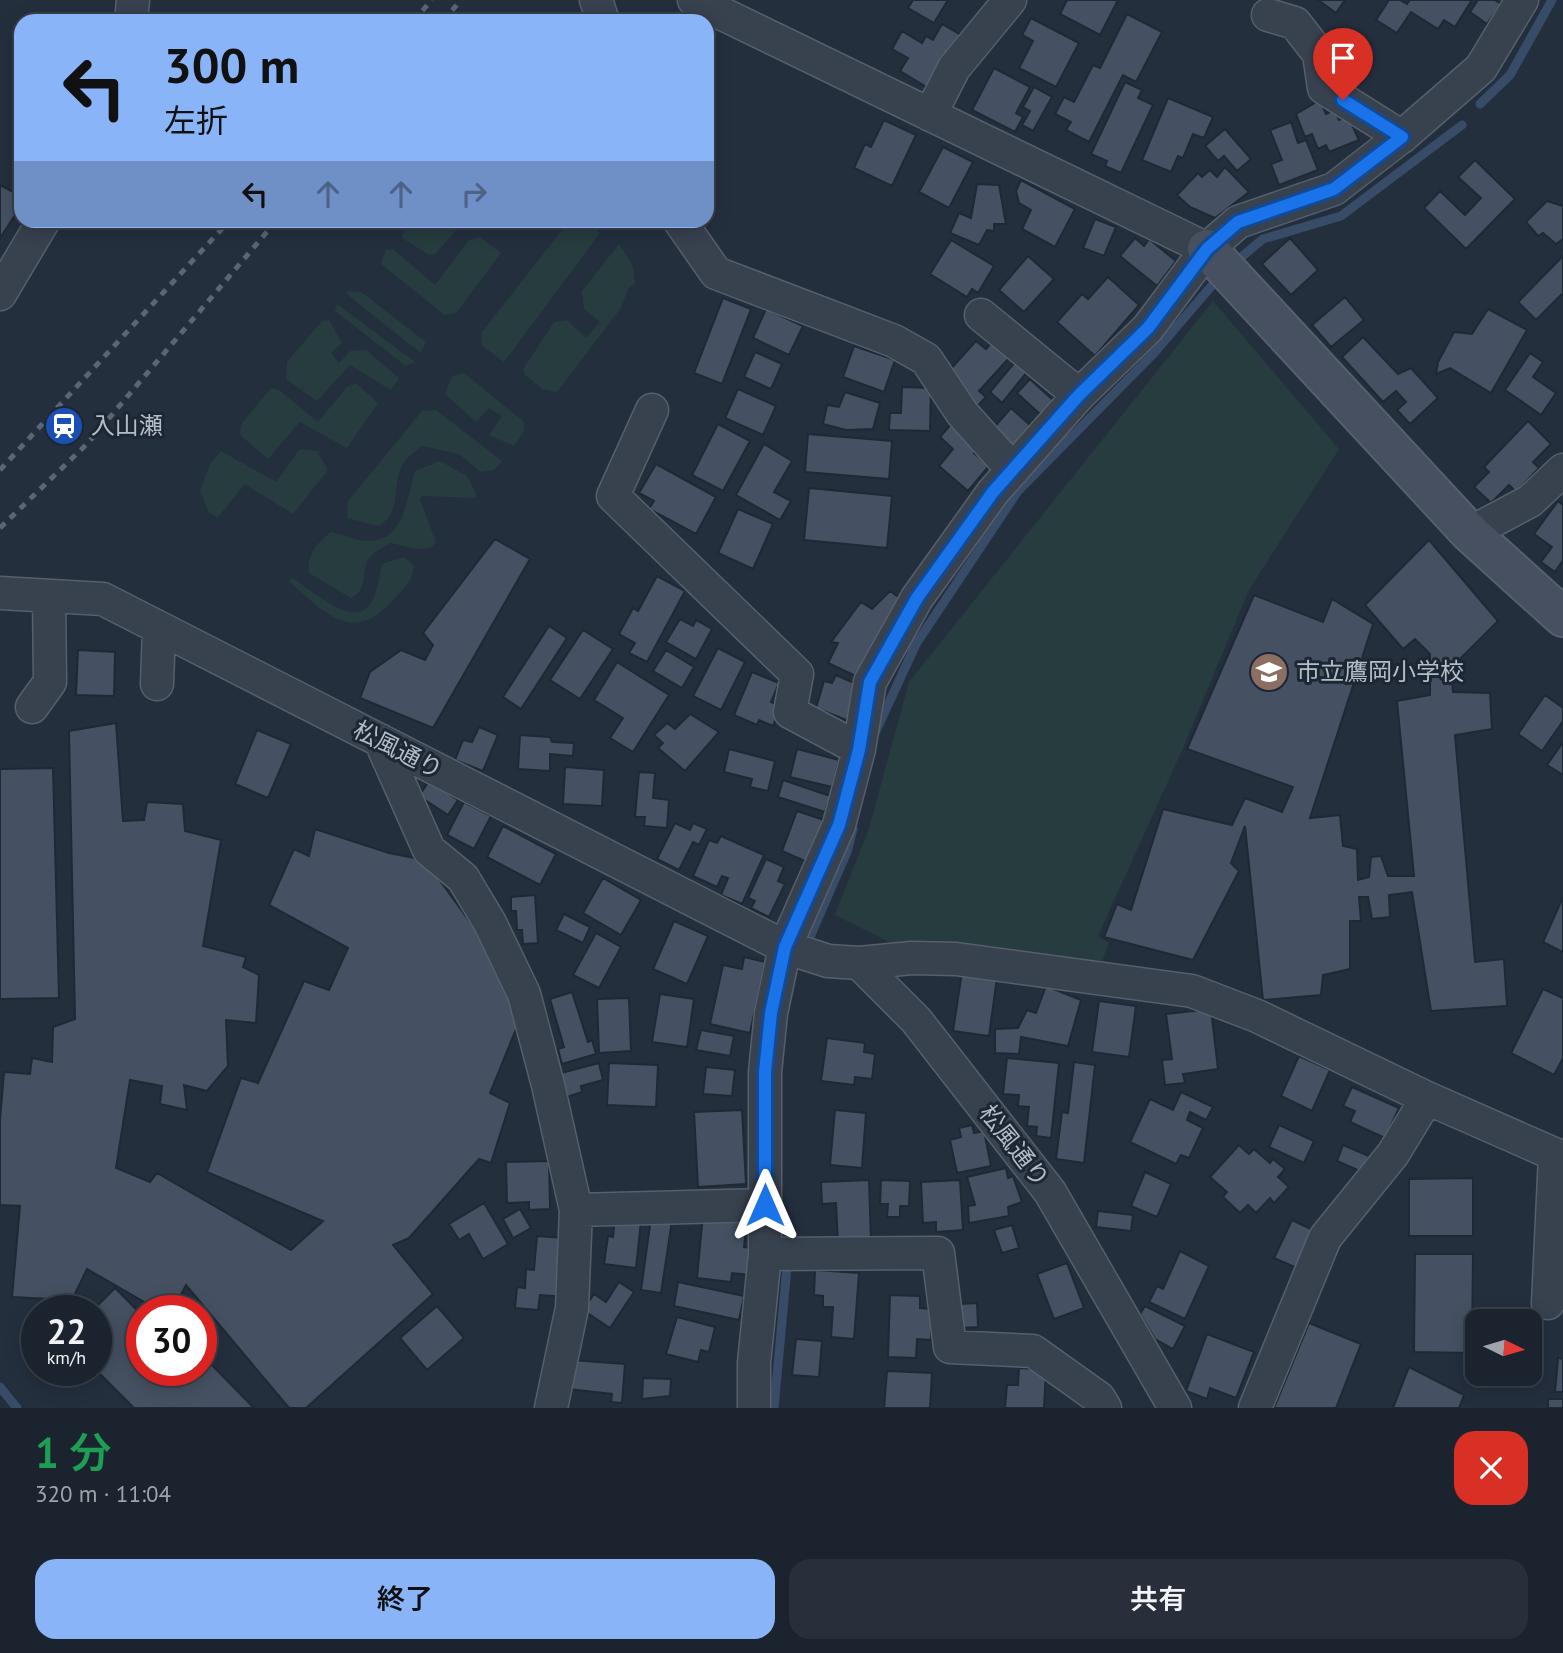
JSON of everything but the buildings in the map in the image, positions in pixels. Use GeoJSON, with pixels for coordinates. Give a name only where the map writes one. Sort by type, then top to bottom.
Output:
{"type":"FeatureCollection","features":[{"type":"Feature","properties":{"kind":"street"},"geometry":{"type":"LineString","coordinates":[[694,0],[1211,253],[1470,533],[1563,617]]}},
{"type":"Feature","properties":{"kind":"street"},"geometry":{"type":"LineString","coordinates":[[930,115],[954,68],[1010,0]]}},
{"type":"Feature","properties":{"kind":"street"},"geometry":{"type":"LineString","coordinates":[[754,1408],[754,1363],[765,1254],[765,1072],[771,1013],[789,948],[839,825],[859,750],[870,682],[917,598],[993,492],[1079,395],[1148,328],[1238,222],[1334,189],[1402,137],[1481,68],[1522,0]]}},
{"type":"Feature","properties":{"kind":"street"},"geometry":{"type":"LineString","coordinates":[[1268,15],[1295,23],[1319,54],[1324,88],[1402,137]]}},
{"type":"Feature","properties":{"kind":"street"},"geometry":{"type":"LineString","coordinates":[[0,294],[39,228]]}},
{"type":"Feature","properties":{"kind":"street"},"geometry":{"type":"LineString","coordinates":[[684,228],[716,274],[894,341],[926,359],[962,413],[1013,470]]}},
{"type":"Feature","properties":{"kind":"street"},"geometry":{"type":"LineString","coordinates":[[981,315],[1079,395]]}},
{"type":"Feature","properties":{"kind":"street"},"geometry":{"type":"LineString","coordinates":[[653,410],[613,496],[797,674],[790,712],[859,750]]}},
{"type":"Feature","properties":{"kind":"street"},"geometry":{"type":"LineString","coordinates":[[1470,533],[1530,501],[1563,470]]}},
{"type":"Feature","properties":{"kind":"street","name":"松風通り"},"geometry":{"type":"LineString","coordinates":[[0,593],[103,599],[789,948],[844,962],[916,1020],[1050,1192],[1175,1408]]}},
{"type":"Feature","properties":{"kind":"street"},"geometry":{"type":"LineString","coordinates":[[32,707],[50,682],[49,597]]}},
{"type":"Feature","properties":{"kind":"street"},"geometry":{"type":"LineString","coordinates":[[157,684],[159,628]]}},
{"type":"Feature","properties":{"kind":"street"},"geometry":{"type":"LineString","coordinates":[[380,740],[429,850],[463,877],[490,923],[524,994],[576,1210],[572,1308],[551,1408]]}},
{"type":"Feature","properties":{"kind":"street"},"geometry":{"type":"LineString","coordinates":[[844,962],[912,958],[956,959],[1083,978],[1192,990],[1257,1016],[1427,1098],[1559,1157],[1548,1303]]}},
{"type":"Feature","properties":{"kind":"street"},"geometry":{"type":"LineString","coordinates":[[1255,1408],[1325,1238],[1393,1154],[1427,1098]]}},
{"type":"Feature","properties":{"kind":"street"},"geometry":{"type":"LineString","coordinates":[[576,1210],[765,1205]]}},
{"type":"Feature","properties":{"kind":"street"},"geometry":{"type":"LineString","coordinates":[[765,1254],[938,1254],[950,1347],[1033,1351],[1100,1398],[1105,1408]]}},
{"type":"Feature","properties":{"kind":"green space"},"geometry":{"type":"Polygon","coordinates":[[[404,228],[458,228],[435,254],[429,255],[402,238],[404,228]]]}},
{"type":"Feature","properties":{"kind":"green space"},"geometry":{"type":"Polygon","coordinates":[[[564,228],[596,228],[600,233],[504,362],[481,345],[482,332],[564,228]]]}},
{"type":"Feature","properties":{"kind":"green space"},"geometry":{"type":"Polygon","coordinates":[[[480,237],[501,253],[456,313],[445,315],[381,264],[386,249],[394,250],[435,285],[469,240],[480,237]]]}},
{"type":"Feature","properties":{"kind":"green space"},"geometry":{"type":"Polygon","coordinates":[[[619,244],[633,266],[635,283],[628,289],[621,308],[557,392],[542,389],[524,374],[524,368],[554,322],[567,320],[586,338],[600,322],[584,309],[582,291],[619,244]]]}},
{"type":"Feature","properties":{"kind":"green space"},"geometry":{"type":"Polygon","coordinates":[[[346,291],[361,292],[426,342],[421,353],[350,297],[346,291]]]}},
{"type":"Feature","properties":{"kind":"green space"},"geometry":{"type":"Polygon","coordinates":[[[1213,301],[1339,449],[1249,590],[1180,755],[1098,936],[1109,943],[1098,972],[889,942],[835,915],[869,828],[909,682],[1213,301]]]}},
{"type":"Feature","properties":{"kind":"green space"},"geometry":{"type":"Polygon","coordinates":[[[337,304],[415,362],[406,366],[335,311],[337,304]]]}},
{"type":"Feature","properties":{"kind":"green space"},"geometry":{"type":"Polygon","coordinates":[[[329,320],[342,343],[331,353],[339,363],[350,351],[366,350],[399,378],[391,390],[350,365],[317,401],[286,379],[287,362],[322,321],[329,320]]]}},
{"type":"Feature","properties":{"kind":"green space"},"geometry":{"type":"Polygon","coordinates":[[[464,373],[524,422],[524,431],[514,446],[489,435],[502,416],[489,408],[476,422],[445,394],[452,376],[464,373]]]}},
{"type":"Feature","properties":{"kind":"green space"},"geometry":{"type":"Polygon","coordinates":[[[356,383],[378,403],[347,448],[300,422],[268,459],[240,435],[242,423],[271,388],[279,390],[318,422],[347,387],[356,383]]]}},
{"type":"Feature","properties":{"kind":"green space"},"geometry":{"type":"Polygon","coordinates":[[[436,410],[502,461],[494,470],[481,472],[459,454],[422,446],[408,457],[402,466],[394,507],[386,521],[378,526],[347,518],[348,501],[422,411],[436,410]]]}},
{"type":"Feature","properties":{"kind":"green space"},"geometry":{"type":"Polygon","coordinates":[[[300,449],[317,451],[328,470],[293,514],[245,484],[218,517],[209,513],[200,491],[210,464],[221,451],[276,482],[300,449]]]}},
{"type":"Feature","properties":{"kind":"green space"},"geometry":{"type":"Polygon","coordinates":[[[440,461],[467,476],[476,493],[475,498],[422,496],[420,500],[436,542],[432,546],[421,549],[390,543],[380,549],[369,559],[362,587],[351,598],[309,573],[309,561],[314,550],[331,532],[368,541],[390,534],[402,516],[415,471],[440,461]]]}},
{"type":"Feature","properties":{"kind":"green space"},"geometry":{"type":"Polygon","coordinates":[[[404,557],[414,566],[409,581],[378,614],[364,621],[338,619],[289,581],[292,578],[348,612],[359,612],[369,606],[384,563],[404,557]]]}},
{"type":"Feature","properties":{"kind":"waterway"},"geometry":{"type":"LineString","coordinates":[[1480,104],[1510,75],[1552,0]]}},
{"type":"Feature","properties":{"kind":"waterway"},"geometry":{"type":"LineString","coordinates":[[1233,264],[1263,239],[1341,216],[1462,125]]}},
{"type":"Feature","properties":{"kind":"waterway"},"geometry":{"type":"LineString","coordinates":[[875,733],[916,644],[1018,491],[1154,353],[1220,276]]}},
{"type":"Feature","properties":{"kind":"waterway"},"geometry":{"type":"LineString","coordinates":[[806,946],[847,852],[853,829]]}},
{"type":"Feature","properties":{"kind":"waterway"},"geometry":{"type":"LineString","coordinates":[[774,1408],[787,1267]]}},
{"type":"Feature","properties":{"kind":"waterway"},"geometry":{"type":"LineString","coordinates":[[0,1387],[17,1408]]}},
{"type":"Feature","properties":{"kind":"railway"},"geometry":{"type":"LineString","coordinates":[[419,14],[432,0]]}},
{"type":"Feature","properties":{"kind":"railway"},"geometry":{"type":"LineString","coordinates":[[449,14],[461,0]]}},
{"type":"Feature","properties":{"kind":"railway"},"geometry":{"type":"LineString","coordinates":[[0,470],[223,228]]}},
{"type":"Feature","properties":{"kind":"railway"},"geometry":{"type":"LineString","coordinates":[[0,528],[88,443],[270,228]]}},
{"type":"Feature","properties":{"kind":"place","name":"入山瀬"},"geometry":{"type":"Point","coordinates":[64,426]}},
{"type":"Feature","properties":{"kind":"place","name":"市立鷹岡小学校"},"geometry":{"type":"Point","coordinates":[1269,672]}},
{"type":"Feature","properties":{"kind":"route"},"geometry":{"type":"LineString","coordinates":[[765,1205],[765,1072],[771,1013],[785,947],[839,825],[859,750],[870,682],[917,598],[993,492],[1079,395],[1148,328],[1207,249],[1238,222],[1334,189],[1402,137],[1343,100]]}}]}
